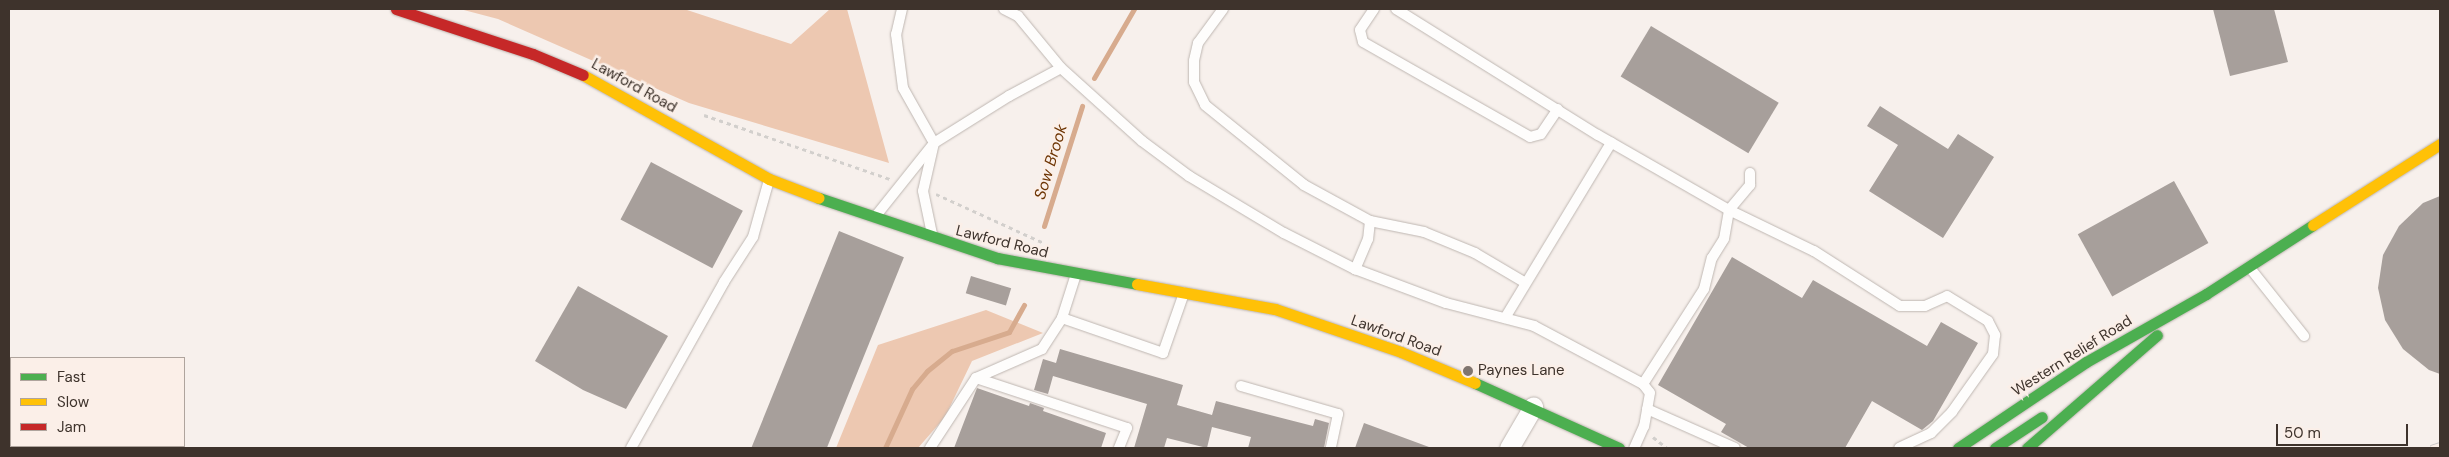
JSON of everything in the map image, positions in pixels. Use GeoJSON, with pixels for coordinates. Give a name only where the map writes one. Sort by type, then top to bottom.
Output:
{"type":"FeatureCollection","features":[{"type":"Feature","properties":{"kind":"main road","name":"Lawford Road"},"geometry":{"type":"LineString","coordinates":[[396,9],[533,54],[578,72],[769,179],[873,219],[934,240],[997,258],[1284,312],[1401,352],[1533,407],[1619,448]]}},
{"type":"Feature","properties":{"kind":"main road","name":"Western Relief Road"},"geometry":{"type":"LineString","coordinates":[[1958,448],[2086,362],[2206,294],[2440,144]]}},
{"type":"Feature","properties":{"kind":"main road","name":"Western Relief Road"},"geometry":{"type":"LineString","coordinates":[[2027,448],[2206,294]]}},
{"type":"Feature","properties":{"kind":"main road"},"geometry":{"type":"LineString","coordinates":[[1995,448],[2133,356]]}},
{"type":"Feature","properties":{"kind":"street"},"geometry":{"type":"LineString","coordinates":[[1509,448],[1533,407]]}},
{"type":"Feature","properties":{"kind":"lane"},"geometry":{"type":"LineString","coordinates":[[902,9],[896,34],[903,88],[934,144],[923,191],[934,240]]}},
{"type":"Feature","properties":{"kind":"lane"},"geometry":{"type":"LineString","coordinates":[[1004,9],[1018,16],[1061,68],[1142,140],[1188,176],[1284,233],[1355,269],[1446,303],[1534,326],[1643,384],[1650,393],[1647,409],[1634,448]]}},
{"type":"Feature","properties":{"kind":"lane"},"geometry":{"type":"LineString","coordinates":[[1223,9],[1198,42],[1194,61],[1194,82],[1205,105],[1304,185],[1370,221],[1424,232],[1475,253],[1524,282]]}},
{"type":"Feature","properties":{"kind":"lane"},"geometry":{"type":"LineString","coordinates":[[1374,9],[1360,30],[1363,42],[1530,137],[1541,134],[1558,109]]}},
{"type":"Feature","properties":{"kind":"lane"},"geometry":{"type":"LineString","coordinates":[[1396,9],[1611,143],[1729,210],[1814,251],[1900,306],[1925,306],[1947,296],[1988,321],[1995,335],[1993,354],[1952,412],[1931,433],[1900,448]]}},
{"type":"Feature","properties":{"kind":"lane"},"geometry":{"type":"LineString","coordinates":[[873,219],[934,144],[1008,96],[1061,68]]}},
{"type":"Feature","properties":{"kind":"lane"},"geometry":{"type":"LineString","coordinates":[[1505,318],[1524,282],[1611,143]]}},
{"type":"Feature","properties":{"kind":"lane"},"geometry":{"type":"LineString","coordinates":[[1643,384],[1704,289],[1712,258],[1724,239],[1729,210],[1750,185],[1750,173]]}},
{"type":"Feature","properties":{"kind":"lane"},"geometry":{"type":"LineString","coordinates":[[631,448],[724,282],[753,237],[769,179]]}},
{"type":"Feature","properties":{"kind":"lane"},"geometry":{"type":"LineString","coordinates":[[1355,269],[1368,240],[1370,221]]}},
{"type":"Feature","properties":{"kind":"lane"},"geometry":{"type":"LineString","coordinates":[[2248,266],[2304,336]]}},
{"type":"Feature","properties":{"kind":"lane"},"geometry":{"type":"LineString","coordinates":[[930,448],[976,378],[1042,349],[1062,318],[1076,274]]}},
{"type":"Feature","properties":{"kind":"lane"},"geometry":{"type":"LineString","coordinates":[[1062,318],[1164,353],[1184,292]]}},
{"type":"Feature","properties":{"kind":"lane"},"geometry":{"type":"LineString","coordinates":[[976,378],[1127,428],[1119,448]]}},
{"type":"Feature","properties":{"kind":"lane"},"geometry":{"type":"LineString","coordinates":[[1241,386],[1338,414],[1331,448]]}},
{"type":"Feature","properties":{"kind":"lane"},"geometry":{"type":"LineString","coordinates":[[1647,409],[1735,448]]}},
{"type":"Feature","properties":{"kind":"shaded area"},"geometry":{"type":"Polygon","coordinates":[[[460,9],[684,9],[791,44],[830,9],[847,9],[889,163],[689,103],[498,19],[460,9]]]}},
{"type":"Feature","properties":{"kind":"shaded area"},"geometry":{"type":"Polygon","coordinates":[[[986,310],[1043,333],[972,361],[945,417],[918,448],[836,448],[878,345],[986,310]]]}},
{"type":"Feature","properties":{"kind":"building"},"geometry":{"type":"Polygon","coordinates":[[[2213,9],[2274,9],[2288,62],[2230,76],[2213,9]]]}},
{"type":"Feature","properties":{"kind":"building"},"geometry":{"type":"Polygon","coordinates":[[[1651,26],[1779,103],[1748,153],[1621,77],[1651,26]]]}},
{"type":"Feature","properties":{"kind":"building"},"geometry":{"type":"Polygon","coordinates":[[[1880,106],[1948,149],[1958,134],[1994,157],[1943,238],[1869,191],[1898,145],[1867,126],[1880,106]]]}},
{"type":"Feature","properties":{"kind":"building"},"geometry":{"type":"Polygon","coordinates":[[[651,162],[743,211],[712,268],[620,219],[651,162]]]}},
{"type":"Feature","properties":{"kind":"building"},"geometry":{"type":"Polygon","coordinates":[[[2174,181],[2208,243],[2112,296],[2078,234],[2174,181]]]}},
{"type":"Feature","properties":{"kind":"building"},"geometry":{"type":"Polygon","coordinates":[[[2440,196],[2440,374],[2429,370],[2403,349],[2385,320],[2378,288],[2383,255],[2399,226],[2423,203],[2440,196]]]}},
{"type":"Feature","properties":{"kind":"building"},"geometry":{"type":"Polygon","coordinates":[[[839,231],[904,257],[827,448],[751,448],[839,231]]]}},
{"type":"Feature","properties":{"kind":"building"},"geometry":{"type":"Polygon","coordinates":[[[1732,257],[1802,298],[1813,280],[1927,346],[1941,322],[1978,343],[1933,421],[1922,430],[1872,401],[1845,448],[1749,448],[1721,432],[1726,424],[1658,385],[1732,257]]]}},
{"type":"Feature","properties":{"kind":"building"},"geometry":{"type":"Polygon","coordinates":[[[971,276],[1011,288],[1006,305],[966,293],[971,276]]]}},
{"type":"Feature","properties":{"kind":"building"},"geometry":{"type":"Polygon","coordinates":[[[578,286],[668,336],[626,409],[583,390],[535,361],[578,286]]]}},
{"type":"Feature","properties":{"kind":"building"},"geometry":{"type":"Polygon","coordinates":[[[1060,349],[1183,385],[1177,405],[1212,415],[1216,401],[1313,426],[1315,419],[1329,423],[1324,448],[1248,448],[1251,437],[1212,427],[1207,448],[1167,438],[1164,448],[1134,448],[1147,404],[1053,376],[1048,394],[1034,390],[1043,359],[1056,363],[1060,349]]]}},
{"type":"Feature","properties":{"kind":"building"},"geometry":{"type":"Polygon","coordinates":[[[977,388],[1029,406],[1030,403],[1044,408],[1043,411],[1106,433],[1101,448],[954,448],[977,388]]]}},
{"type":"Feature","properties":{"kind":"building"},"geometry":{"type":"Polygon","coordinates":[[[1364,423],[1429,447],[1429,448],[1355,448],[1364,423]]]}},
{"type":"Feature","properties":{"kind":"waterway","name":"Sow Brook"},"geometry":{"type":"LineString","coordinates":[[1094,78],[1134,9]]}},
{"type":"Feature","properties":{"kind":"waterway","name":"Sow Brook"},"geometry":{"type":"LineString","coordinates":[[1044,226],[1082,106]]}},
{"type":"Feature","properties":{"kind":"waterway","name":"Sow Brook"},"geometry":{"type":"LineString","coordinates":[[885,448],[912,389],[927,371],[952,351],[1009,332],[1024,305]]}},
{"type":"Feature","properties":{"kind":"railway"},"geometry":{"type":"LineString","coordinates":[[2431,448],[2440,445]]}},
{"type":"Feature","properties":{"kind":"traffic: fast"},"geometry":{"type":"LineString","coordinates":[[819,198],[997,258],[1137,284]]}},
{"type":"Feature","properties":{"kind":"traffic: fast"},"geometry":{"type":"LineString","coordinates":[[1958,448],[2086,362],[2206,294],[2313,225]]}},
{"type":"Feature","properties":{"kind":"traffic: fast"},"geometry":{"type":"LineString","coordinates":[[2027,448],[2157,335]]}},
{"type":"Feature","properties":{"kind":"traffic: fast"},"geometry":{"type":"LineString","coordinates":[[1475,383],[1619,448]]}},
{"type":"Feature","properties":{"kind":"traffic: fast"},"geometry":{"type":"LineString","coordinates":[[1995,448],[2042,417]]}},
{"type":"Feature","properties":{"kind":"traffic: slow"},"geometry":{"type":"LineString","coordinates":[[583,75],[769,179],[819,198]]}},
{"type":"Feature","properties":{"kind":"traffic: slow"},"geometry":{"type":"LineString","coordinates":[[2313,225],[2440,144]]}},
{"type":"Feature","properties":{"kind":"traffic: slow"},"geometry":{"type":"LineString","coordinates":[[1137,284],[1275,309],[1401,352],[1475,383]]}},
{"type":"Feature","properties":{"kind":"traffic: jam"},"geometry":{"type":"LineString","coordinates":[[396,9],[533,54],[583,75]]}},
{"type":"Feature","properties":{"kind":"place","name":"Paynes Lane"},"geometry":{"type":"Point","coordinates":[1468,371]}}]}
